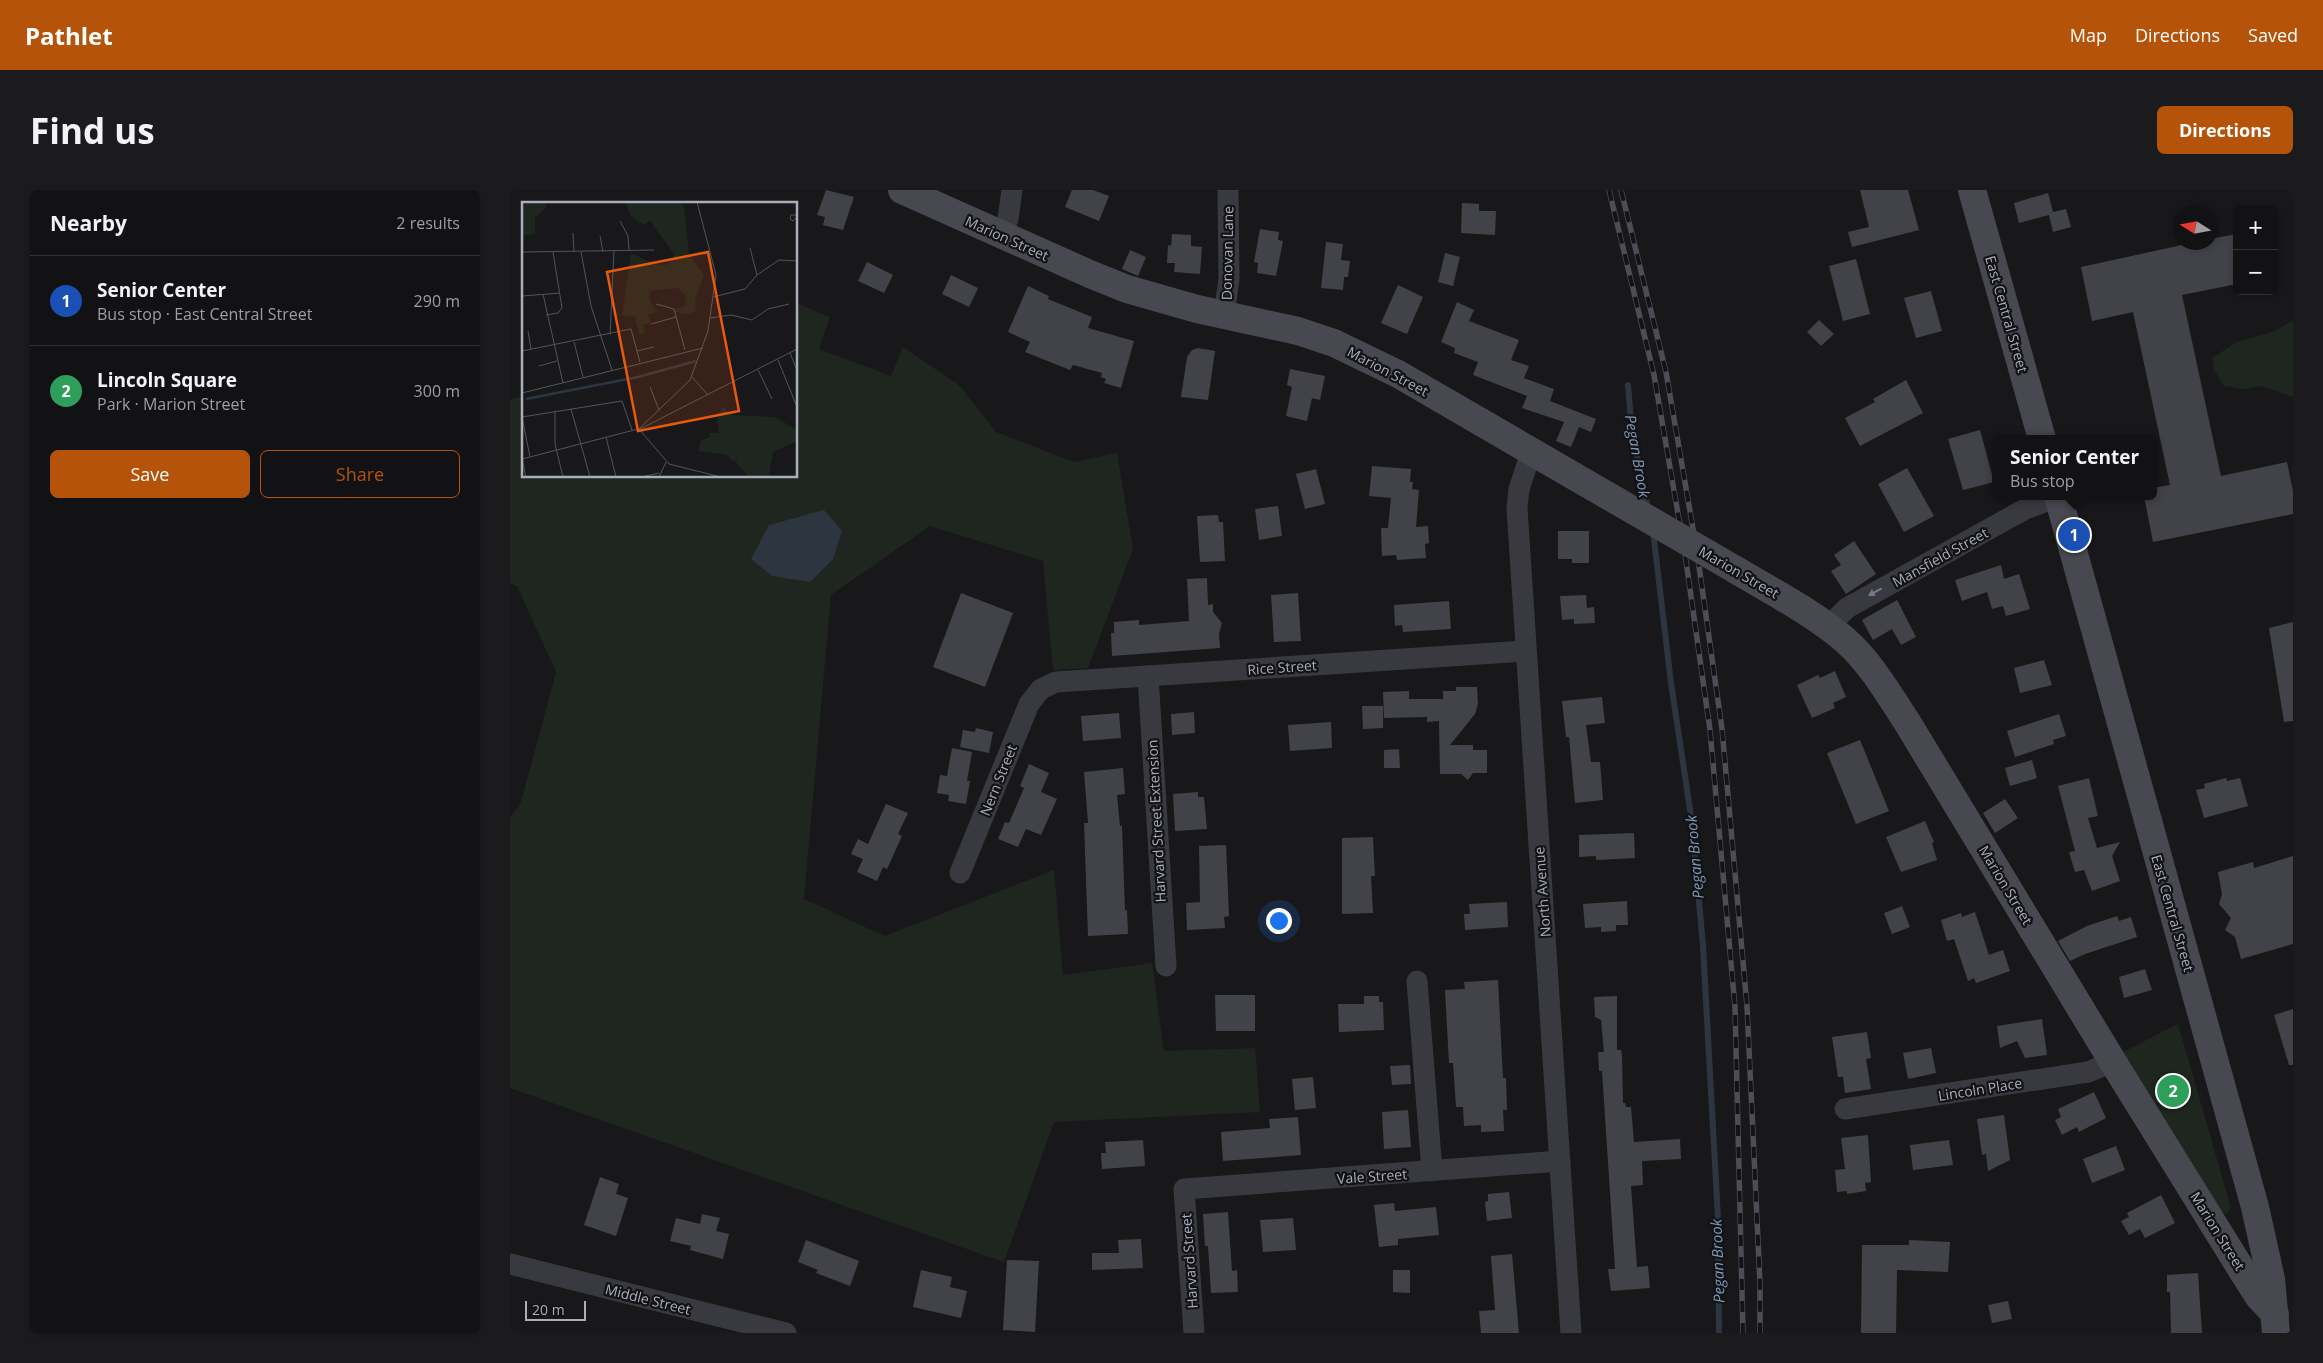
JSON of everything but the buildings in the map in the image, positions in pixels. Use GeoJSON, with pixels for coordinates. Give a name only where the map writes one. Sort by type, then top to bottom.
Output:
{"type":"FeatureCollection","features":[{"type":"Feature","properties":{"kind":"street","name":"Marion Street"},"geometry":{"type":"LineString","coordinates":[[902,190],[1127,289],[1224,315],[1298,331],[1341,346],[1398,374],[1736,570],[1828,627],[1861,657],[1907,722],[2113,1062],[2248,1280],[2260,1297],[2281,1320]]}},
{"type":"Feature","properties":{"kind":"street"},"geometry":{"type":"LineString","coordinates":[[1001,235],[1008,219],[1012,190]]}},
{"type":"Feature","properties":{"kind":"street","name":"Donovan Lane"},"geometry":{"type":"LineString","coordinates":[[1224,315],[1228,278],[1228,190]]}},
{"type":"Feature","properties":{"kind":"street","name":"East Central Street"},"geometry":{"type":"LineString","coordinates":[[1972,190],[2041,435]]}},
{"type":"Feature","properties":{"kind":"street","name":"North Avenue"},"geometry":{"type":"LineString","coordinates":[[1531,452],[1520,489],[1517,508],[1571,1333]]}},
{"type":"Feature","properties":{"kind":"street","name":"Mansfield Street"},"geometry":{"type":"LineString","coordinates":[[1828,627],[1847,608],[2025,509],[2050,500]]}},
{"type":"Feature","properties":{"kind":"street","name":"East Central Street"},"geometry":{"type":"LineString","coordinates":[[2059,500],[2255,1207],[2281,1320]]}},
{"type":"Feature","properties":{"kind":"street","name":"Rice Street"},"geometry":{"type":"LineString","coordinates":[[1041,689],[1056,682],[1525,651]]}},
{"type":"Feature","properties":{"kind":"street","name":"Harvard Street Extension"},"geometry":{"type":"LineString","coordinates":[[1148,676],[1166,966]]}},
{"type":"Feature","properties":{"kind":"street","name":"Nern Street"},"geometry":{"type":"LineString","coordinates":[[960,873],[1029,704],[1041,689]]}},
{"type":"Feature","properties":{"kind":"street"},"geometry":{"type":"LineString","coordinates":[[1417,981],[1432,1171]]}},
{"type":"Feature","properties":{"kind":"street","name":"Lincoln Place"},"geometry":{"type":"LineString","coordinates":[[1845,1109],[2088,1072],[2113,1062]]}},
{"type":"Feature","properties":{"kind":"street","name":"Vale Street"},"geometry":{"type":"LineString","coordinates":[[1184,1190],[1560,1161]]}},
{"type":"Feature","properties":{"kind":"street","name":"Harvard Street"},"geometry":{"type":"LineString","coordinates":[[1184,1190],[1194,1333]]}},
{"type":"Feature","properties":{"kind":"street","name":"Middle Street"},"geometry":{"type":"LineString","coordinates":[[510,1264],[786,1333]]}},
{"type":"Feature","properties":{"kind":"shaded area"},"geometry":{"type":"Polygon","coordinates":[[[798,304],[830,317],[819,349],[891,376],[903,347],[960,386],[996,432],[1074,462],[1117,453],[1133,549],[1088,668],[1053,670],[1043,561],[930,526],[831,595],[804,899],[885,936],[1054,870],[1063,975],[1152,963],[1164,1051],[1255,1048],[1260,1112],[1054,1122],[1004,1262],[510,1088],[510,818],[521,802],[556,672],[517,586],[510,583],[510,400],[522,396],[522,478],[798,478],[798,304]]]}},
{"type":"Feature","properties":{"kind":"shaded area"},"geometry":{"type":"Polygon","coordinates":[[[2293,320],[2293,397],[2261,386],[2244,389],[2224,386],[2214,370],[2212,358],[2237,342],[2275,331],[2293,320]]]}},
{"type":"Feature","properties":{"kind":"shaded area"},"geometry":{"type":"Polygon","coordinates":[[[824,510],[842,531],[833,559],[810,582],[772,576],[751,559],[769,525],[824,510]]]}},
{"type":"Feature","properties":{"kind":"shaded area"},"geometry":{"type":"Polygon","coordinates":[[[2178,1024],[2231,1208],[2226,1214],[2222,1212],[2123,1052],[2178,1024]]]}},
{"type":"Feature","properties":{"kind":"waterway","name":"Pegan Brook"},"geometry":{"type":"LineString","coordinates":[[1628,385],[1632,433],[1648,509]]}},
{"type":"Feature","properties":{"kind":"waterway","name":"Pegan Brook"},"geometry":{"type":"LineString","coordinates":[[1653,531],[1671,683],[1692,823],[1703,946],[1718,1219],[1719,1333]]}},
{"type":"Feature","properties":{"kind":"railway"},"geometry":{"type":"LineString","coordinates":[[1609,190],[1654,375],[1685,554],[1710,730],[1735,1007],[1743,1333]]}},
{"type":"Feature","properties":{"kind":"railway"},"geometry":{"type":"LineString","coordinates":[[1621,190],[1666,372],[1697,552],[1722,729],[1747,1006],[1760,1283],[1760,1333]]}},
{"type":"Feature","properties":{"kind":"place","name":"Senior Center"},"geometry":{"type":"Point","coordinates":[2074,535]}},
{"type":"Feature","properties":{"kind":"place","name":"Lincoln Square"},"geometry":{"type":"Point","coordinates":[2173,1091]}}]}
